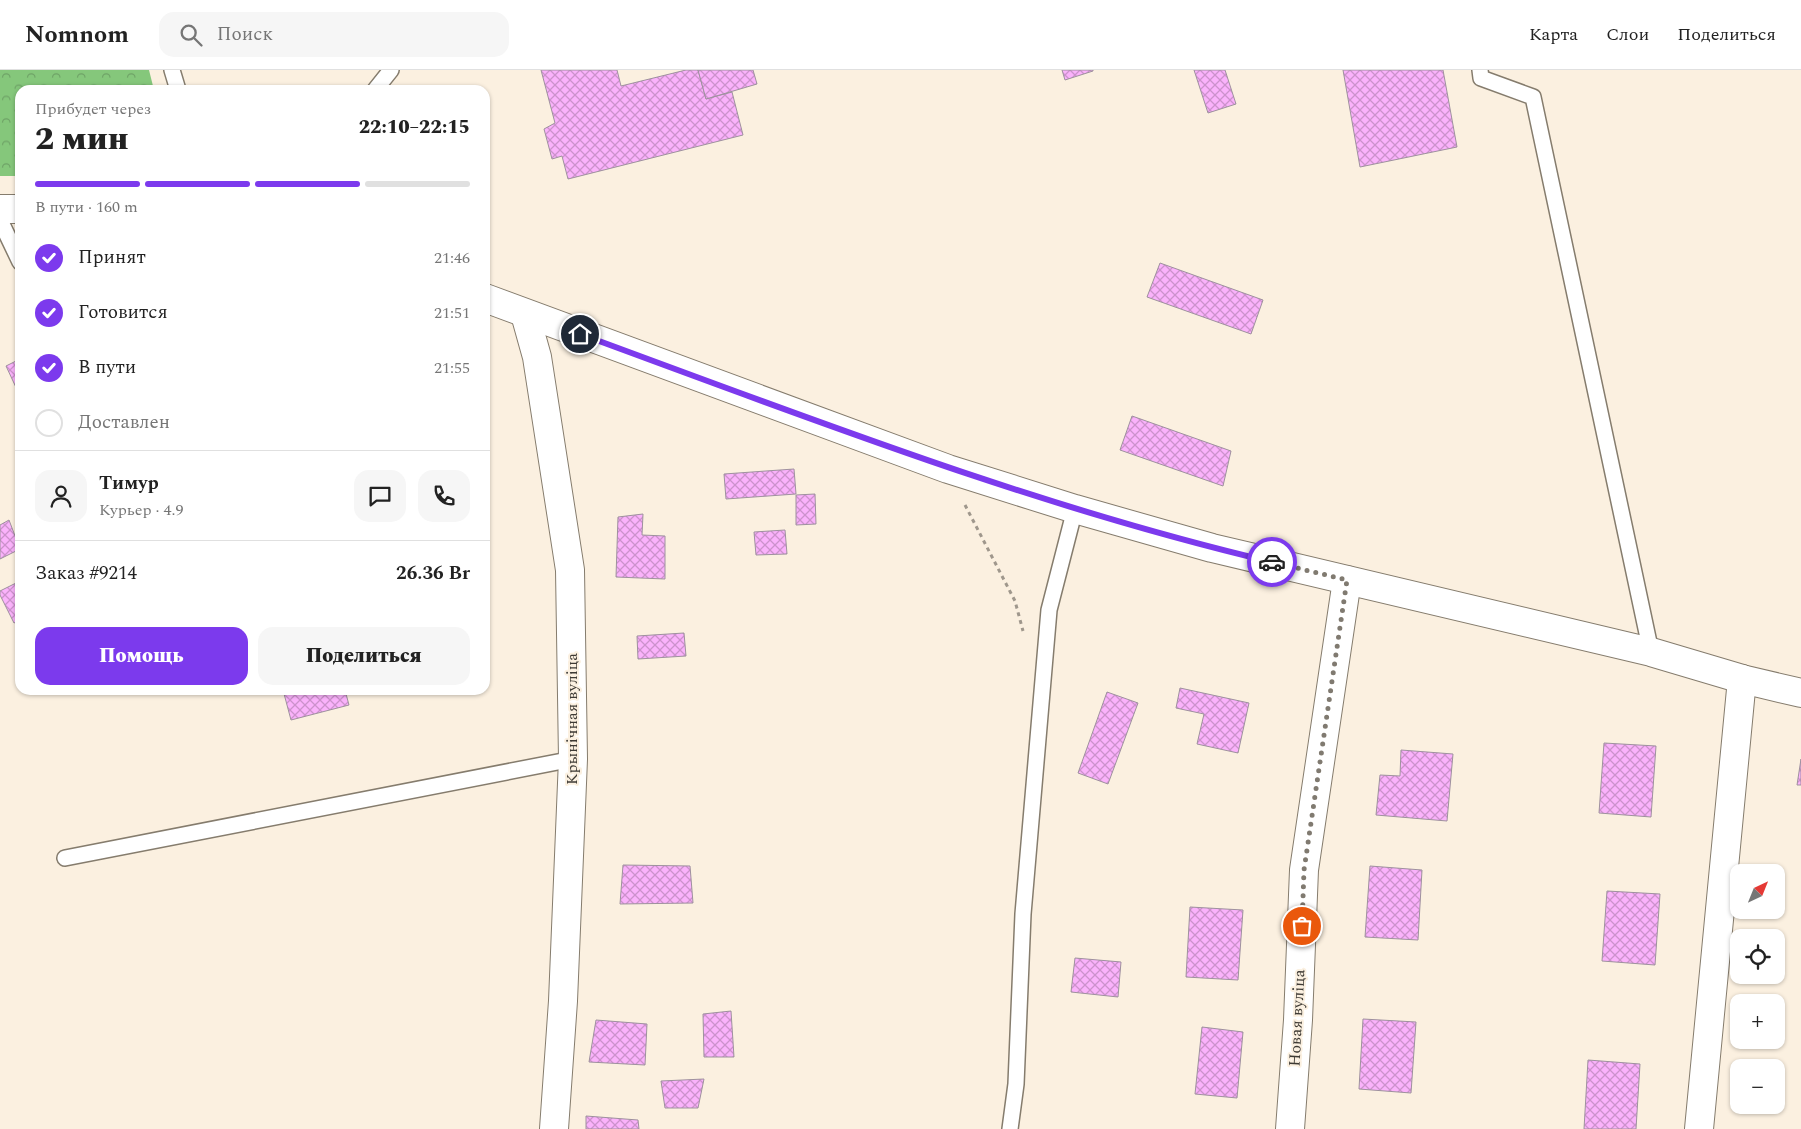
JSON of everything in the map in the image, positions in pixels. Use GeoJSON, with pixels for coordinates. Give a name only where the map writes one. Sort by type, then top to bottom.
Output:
{"type":"FeatureCollection","features":[{"type":"Feature","properties":{"kind":"street"},"geometry":{"type":"LineString","coordinates":[[0,209],[15,209]]}},
{"type":"Feature","properties":{"kind":"street"},"geometry":{"type":"LineString","coordinates":[[490,300],[948,469],[1075,509],[1212,548],[1651,652],[1742,679],[1801,693]]}},
{"type":"Feature","properties":{"kind":"street","name":"Крынічная вуліца"},"geometry":{"type":"LineString","coordinates":[[525,314],[537,357],[570,570],[574,759],[563,1001],[554,1129]]}},
{"type":"Feature","properties":{"kind":"street","name":"Новая вуліца"},"geometry":{"type":"LineString","coordinates":[[1290,1129],[1298,1020],[1304,870],[1347,580]]}},
{"type":"Feature","properties":{"kind":"street"},"geometry":{"type":"LineString","coordinates":[[1699,1129],[1742,679]]}},
{"type":"Feature","properties":{"kind":"lane"},"geometry":{"type":"LineString","coordinates":[[172,70],[176,85]]}},
{"type":"Feature","properties":{"kind":"lane"},"geometry":{"type":"LineString","coordinates":[[378,85],[391,70]]}},
{"type":"Feature","properties":{"kind":"lane"},"geometry":{"type":"LineString","coordinates":[[1480,70],[1481,78],[1533,96],[1651,652]]}},
{"type":"Feature","properties":{"kind":"lane"},"geometry":{"type":"LineString","coordinates":[[0,220],[15,252]]}},
{"type":"Feature","properties":{"kind":"lane"},"geometry":{"type":"LineString","coordinates":[[1010,1129],[1016,1084],[1023,914],[1049,610],[1075,509]]}},
{"type":"Feature","properties":{"kind":"lane"},"geometry":{"type":"LineString","coordinates":[[65,858],[574,759]]}},
{"type":"Feature","properties":{"kind":"path"},"geometry":{"type":"LineString","coordinates":[[948,469],[970,518],[1015,601],[1025,638]]}},
{"type":"Feature","properties":{"kind":"green space"},"geometry":{"type":"Polygon","coordinates":[[[0,70],[149,70],[153,85],[15,85],[15,176],[0,176],[0,70]]]}},
{"type":"Feature","properties":{"kind":"building"},"geometry":{"type":"Polygon","coordinates":[[[541,70],[617,70],[621,86],[686,70],[698,70],[706,99],[732,92],[743,135],[568,179],[562,156],[552,159],[544,129],[555,123],[541,70]]]}},
{"type":"Feature","properties":{"kind":"building"},"geometry":{"type":"Polygon","coordinates":[[[698,70],[753,70],[757,84],[706,99],[698,70]]]}},
{"type":"Feature","properties":{"kind":"building"},"geometry":{"type":"Polygon","coordinates":[[[1062,70],[1093,70],[1093,71],[1065,80],[1062,70]]]}},
{"type":"Feature","properties":{"kind":"building"},"geometry":{"type":"Polygon","coordinates":[[[1194,70],[1225,70],[1236,104],[1208,113],[1194,70]]]}},
{"type":"Feature","properties":{"kind":"building"},"geometry":{"type":"Polygon","coordinates":[[[1343,70],[1443,70],[1457,147],[1360,167],[1343,70]]]}},
{"type":"Feature","properties":{"kind":"building"},"geometry":{"type":"Polygon","coordinates":[[[1160,263],[1263,300],[1251,334],[1147,297],[1160,263]]]}},
{"type":"Feature","properties":{"kind":"building"},"geometry":{"type":"Polygon","coordinates":[[[15,362],[15,385],[6,366],[15,362]]]}},
{"type":"Feature","properties":{"kind":"building"},"geometry":{"type":"Polygon","coordinates":[[[1132,416],[1231,451],[1223,486],[1120,450],[1132,416]]]}},
{"type":"Feature","properties":{"kind":"building"},"geometry":{"type":"Polygon","coordinates":[[[794,469],[796,494],[726,499],[724,474],[794,469]]]}},
{"type":"Feature","properties":{"kind":"building"},"geometry":{"type":"Polygon","coordinates":[[[815,494],[816,524],[796,525],[796,495],[815,494]]]}},
{"type":"Feature","properties":{"kind":"building"},"geometry":{"type":"Polygon","coordinates":[[[643,514],[642,535],[665,536],[665,579],[616,577],[618,517],[643,514]]]}},
{"type":"Feature","properties":{"kind":"building"},"geometry":{"type":"Polygon","coordinates":[[[9,520],[15,536],[15,552],[0,559],[0,525],[9,520]]]}},
{"type":"Feature","properties":{"kind":"building"},"geometry":{"type":"Polygon","coordinates":[[[785,530],[787,554],[756,555],[754,532],[785,530]]]}},
{"type":"Feature","properties":{"kind":"building"},"geometry":{"type":"Polygon","coordinates":[[[15,584],[14,623],[0,595],[0,591],[15,584]]]}},
{"type":"Feature","properties":{"kind":"building"},"geometry":{"type":"Polygon","coordinates":[[[684,633],[686,656],[638,659],[637,636],[684,633]]]}},
{"type":"Feature","properties":{"kind":"building"},"geometry":{"type":"Polygon","coordinates":[[[1180,688],[1249,703],[1238,753],[1197,744],[1204,714],[1176,708],[1180,688]]]}},
{"type":"Feature","properties":{"kind":"building"},"geometry":{"type":"Polygon","coordinates":[[[1107,692],[1138,703],[1108,784],[1078,773],[1107,692]]]}},
{"type":"Feature","properties":{"kind":"building"},"geometry":{"type":"Polygon","coordinates":[[[284,695],[346,695],[349,705],[291,720],[284,695]]]}},
{"type":"Feature","properties":{"kind":"building"},"geometry":{"type":"Polygon","coordinates":[[[1604,743],[1656,746],[1651,817],[1599,813],[1604,743]]]}},
{"type":"Feature","properties":{"kind":"building"},"geometry":{"type":"Polygon","coordinates":[[[1401,750],[1453,754],[1447,821],[1376,815],[1380,775],[1400,776],[1401,750]]]}},
{"type":"Feature","properties":{"kind":"building"},"geometry":{"type":"Polygon","coordinates":[[[1801,759],[1801,785],[1797,785],[1801,759]]]}},
{"type":"Feature","properties":{"kind":"building"},"geometry":{"type":"Polygon","coordinates":[[[623,865],[690,866],[693,903],[620,904],[623,865]]]}},
{"type":"Feature","properties":{"kind":"building"},"geometry":{"type":"Polygon","coordinates":[[[1370,866],[1422,870],[1418,940],[1365,937],[1370,866]]]}},
{"type":"Feature","properties":{"kind":"building"},"geometry":{"type":"Polygon","coordinates":[[[1607,891],[1660,894],[1655,965],[1602,961],[1607,891]]]}},
{"type":"Feature","properties":{"kind":"building"},"geometry":{"type":"Polygon","coordinates":[[[1190,907],[1243,910],[1238,980],[1186,977],[1190,907]]]}},
{"type":"Feature","properties":{"kind":"building"},"geometry":{"type":"Polygon","coordinates":[[[1075,958],[1121,962],[1118,997],[1071,992],[1075,958]]]}},
{"type":"Feature","properties":{"kind":"building"},"geometry":{"type":"Polygon","coordinates":[[[731,1011],[734,1057],[704,1057],[703,1014],[731,1011]]]}},
{"type":"Feature","properties":{"kind":"building"},"geometry":{"type":"Polygon","coordinates":[[[1363,1019],[1416,1022],[1411,1093],[1359,1089],[1363,1019]]]}},
{"type":"Feature","properties":{"kind":"building"},"geometry":{"type":"Polygon","coordinates":[[[596,1020],[647,1024],[645,1065],[589,1062],[596,1020]]]}},
{"type":"Feature","properties":{"kind":"building"},"geometry":{"type":"Polygon","coordinates":[[[1202,1027],[1243,1032],[1237,1098],[1195,1094],[1202,1027]]]}},
{"type":"Feature","properties":{"kind":"building"},"geometry":{"type":"Polygon","coordinates":[[[1588,1060],[1640,1064],[1636,1129],[1584,1129],[1588,1060]]]}},
{"type":"Feature","properties":{"kind":"building"},"geometry":{"type":"Polygon","coordinates":[[[704,1079],[698,1108],[665,1108],[661,1081],[704,1079]]]}},
{"type":"Feature","properties":{"kind":"building"},"geometry":{"type":"Polygon","coordinates":[[[586,1116],[638,1120],[639,1129],[586,1129],[586,1116]]]}},
{"type":"Feature","properties":{"kind":"way so far"},"geometry":{"type":"LineString","coordinates":[[1272,562],[1347,580],[1304,870],[1302,926]]}},
{"type":"Feature","properties":{"kind":"route"},"geometry":{"type":"LineString","coordinates":[[580,334],[948,469],[1075,509],[1212,548],[1272,562]]}}]}
